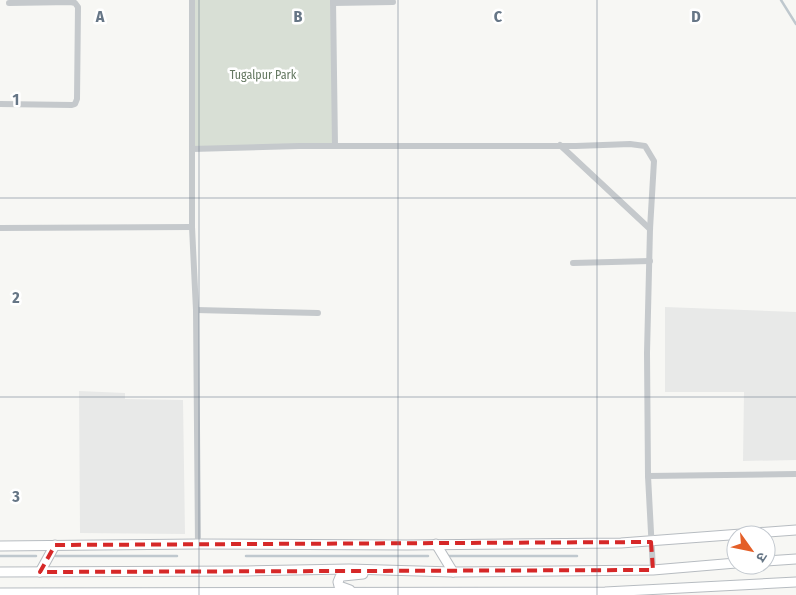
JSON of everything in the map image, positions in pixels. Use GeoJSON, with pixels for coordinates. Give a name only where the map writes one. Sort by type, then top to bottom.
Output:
{"type":"FeatureCollection","features":[{"type":"Feature","properties":{"kind":"main road"},"geometry":{"type":"LineString","coordinates":[[0,546],[620,543],[796,530]]}},
{"type":"Feature","properties":{"kind":"main road"},"geometry":{"type":"LineString","coordinates":[[436,544],[453,572]]}},
{"type":"Feature","properties":{"kind":"main road"},"geometry":{"type":"LineString","coordinates":[[40,572],[55,545]]}},
{"type":"Feature","properties":{"kind":"main road"},"geometry":{"type":"LineString","coordinates":[[776,560],[796,559]]}},
{"type":"Feature","properties":{"kind":"main road"},"geometry":{"type":"LineString","coordinates":[[0,572],[247,571],[349,568],[453,572],[652,570],[726,564]]}},
{"type":"Feature","properties":{"kind":"main road"},"geometry":{"type":"LineString","coordinates":[[354,592],[339,586],[338,579],[342,576],[364,574],[371,569]]}},
{"type":"Feature","properties":{"kind":"main road"},"geometry":{"type":"LineString","coordinates":[[0,593],[354,592],[605,594],[796,582]]}},
{"type":"Feature","properties":{"kind":"main road"},"geometry":{"type":"LineString","coordinates":[[644,595],[654,590]]}},
{"type":"Feature","properties":{"kind":"street"},"geometry":{"type":"LineString","coordinates":[[192,0],[192,227],[196,310],[198,544]]}},
{"type":"Feature","properties":{"kind":"street"},"geometry":{"type":"LineString","coordinates":[[0,104],[72,105],[77,102],[78,7],[75,3],[71,2],[9,3]]}},
{"type":"Feature","properties":{"kind":"street"},"geometry":{"type":"LineString","coordinates":[[334,146],[333,2],[393,2]]}},
{"type":"Feature","properties":{"kind":"street"},"geometry":{"type":"LineString","coordinates":[[192,149],[299,146],[576,146],[630,144],[645,146],[654,161],[650,229],[647,353],[648,476],[652,570]]}},
{"type":"Feature","properties":{"kind":"street"},"geometry":{"type":"LineString","coordinates":[[560,145],[650,229]]}},
{"type":"Feature","properties":{"kind":"street"},"geometry":{"type":"LineString","coordinates":[[0,228],[192,227]]}},
{"type":"Feature","properties":{"kind":"street"},"geometry":{"type":"LineString","coordinates":[[573,263],[650,261]]}},
{"type":"Feature","properties":{"kind":"street"},"geometry":{"type":"LineString","coordinates":[[196,310],[318,313]]}},
{"type":"Feature","properties":{"kind":"street"},"geometry":{"type":"LineString","coordinates":[[648,476],[796,474]]}},
{"type":"Feature","properties":{"kind":"highlighted area"},"geometry":{"type":"Polygon","coordinates":[[[651,542],[653,570],[40,572],[55,545],[651,542]]]}},
{"type":"Feature","properties":{"kind":"shaded area"},"geometry":{"type":"Polygon","coordinates":[[[665,307],[796,312],[796,460],[743,461],[744,392],[665,392],[665,307]]]}},
{"type":"Feature","properties":{"kind":"shaded area"},"geometry":{"type":"Polygon","coordinates":[[[79,391],[125,393],[125,399],[183,400],[185,534],[80,533],[79,391]]]}},
{"type":"Feature","properties":{"kind":"green space","name":"Tugalpur Park"},"geometry":{"type":"Polygon","coordinates":[[[192,0],[333,0],[335,146],[192,149],[192,0]]]}},
{"type":"Feature","properties":{"kind":"waterway"},"geometry":{"type":"LineString","coordinates":[[781,0],[796,24]]}},
{"type":"Feature","properties":{"kind":"waterway"},"geometry":{"type":"LineString","coordinates":[[0,556],[36,556]]}},
{"type":"Feature","properties":{"kind":"waterway"},"geometry":{"type":"LineString","coordinates":[[56,556],[177,556]]}},
{"type":"Feature","properties":{"kind":"waterway"},"geometry":{"type":"LineString","coordinates":[[246,556],[428,556]]}},
{"type":"Feature","properties":{"kind":"waterway"},"geometry":{"type":"LineString","coordinates":[[446,556],[577,556]]}}]}
